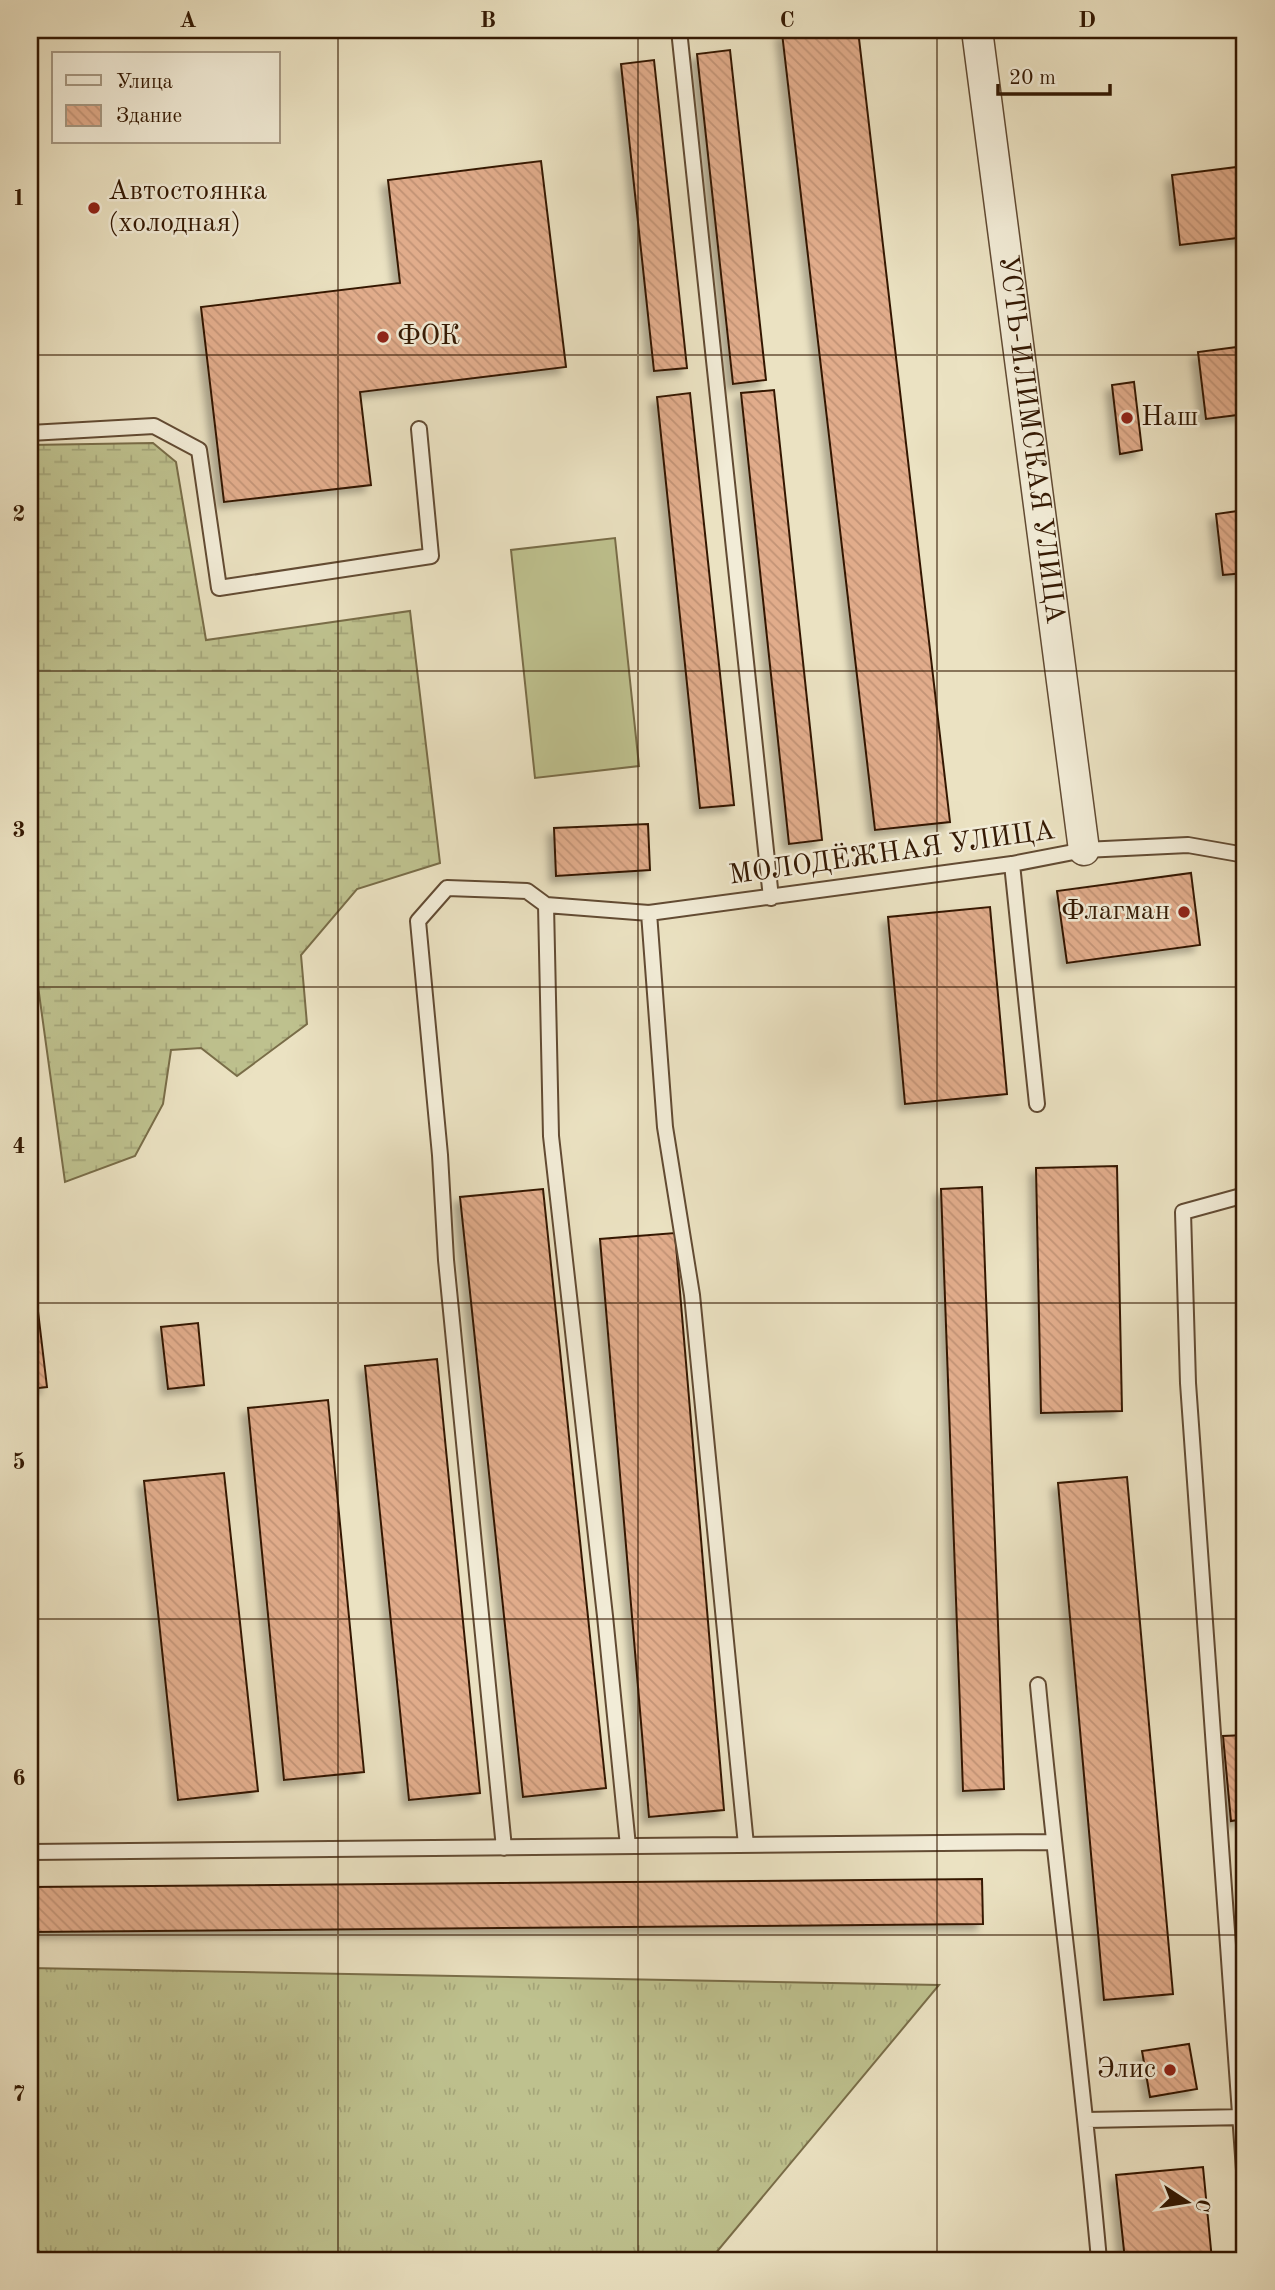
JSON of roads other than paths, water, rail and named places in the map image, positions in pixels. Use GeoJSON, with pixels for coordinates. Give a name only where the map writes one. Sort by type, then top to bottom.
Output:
{"type":"FeatureCollection","features":[{"type":"Feature","properties":{"kind":"street","name":"УСТЬ-ИЛИМСКАЯ УЛИЦА"},"geometry":{"type":"LineString","coordinates":[[976,30],[1084,850]]}},
{"type":"Feature","properties":{"kind":"lane"},"geometry":{"type":"LineString","coordinates":[[678,30],[771,898]]}},
{"type":"Feature","properties":{"kind":"lane"},"geometry":{"type":"LineString","coordinates":[[30,433],[154,426],[199,450],[219,588],[431,556],[419,429]]}},
{"type":"Feature","properties":{"kind":"lane","name":"МОЛОДЁЖНАЯ УЛИЦА"},"geometry":{"type":"LineString","coordinates":[[546,905],[649,913],[1012,864],[1084,850],[1188,845],[1245,855]]}},
{"type":"Feature","properties":{"kind":"lane"},"geometry":{"type":"LineString","coordinates":[[1012,864],[1037,1104]]}},
{"type":"Feature","properties":{"kind":"lane"},"geometry":{"type":"LineString","coordinates":[[504,1848],[446,1260],[440,1155],[418,921],[447,888],[527,891],[546,905],[551,1136],[606,1616],[628,1846]]}},
{"type":"Feature","properties":{"kind":"lane"},"geometry":{"type":"LineString","coordinates":[[649,913],[665,1127],[692,1295],[746,1845]]}},
{"type":"Feature","properties":{"kind":"lane"},"geometry":{"type":"LineString","coordinates":[[1245,1195],[1183,1212],[1188,1383],[1245,2184]]}},
{"type":"Feature","properties":{"kind":"lane"},"geometry":{"type":"LineString","coordinates":[[1038,1685],[1099,2260]]}},
{"type":"Feature","properties":{"kind":"lane"},"geometry":{"type":"LineString","coordinates":[[30,1852],[1053,1842]]}},
{"type":"Feature","properties":{"kind":"lane"},"geometry":{"type":"LineString","coordinates":[[1086,2120],[1242,2117]]}},
{"type":"Feature","properties":{"kind":"place","name":"Автостоянка (холодная)"},"geometry":{"type":"Point","coordinates":[94,208]}},
{"type":"Feature","properties":{"kind":"place","name":"ФОК"},"geometry":{"type":"Point","coordinates":[383,337]}},
{"type":"Feature","properties":{"kind":"place","name":"Наш"},"geometry":{"type":"Point","coordinates":[1127,418]}},
{"type":"Feature","properties":{"kind":"place","name":"Флагман"},"geometry":{"type":"Point","coordinates":[1184,912]}},
{"type":"Feature","properties":{"kind":"place","name":"Элис"},"geometry":{"type":"Point","coordinates":[1170,2070]}}]}
